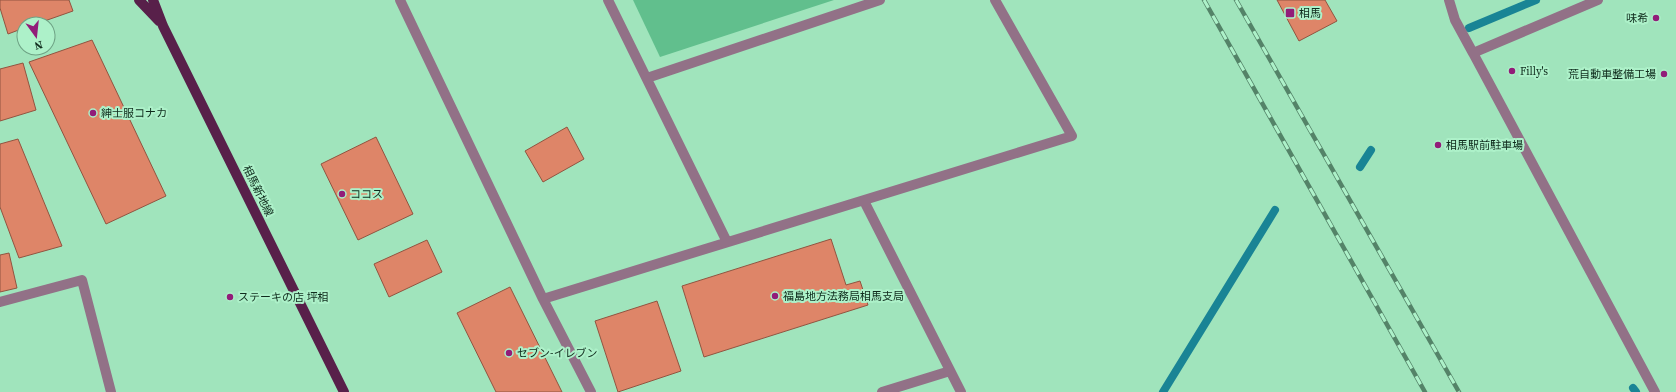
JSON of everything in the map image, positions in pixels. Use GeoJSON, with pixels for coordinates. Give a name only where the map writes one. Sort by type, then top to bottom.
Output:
{"type":"FeatureCollection","features":[{"type":"Feature","properties":{"kind":"main road"},"geometry":{"type":"LineString","coordinates":[[139,0],[163,26]]}},
{"type":"Feature","properties":{"kind":"main road","name":"相馬新地線"},"geometry":{"type":"LineString","coordinates":[[153,0],[163,26],[344,392]]}},
{"type":"Feature","properties":{"kind":"street"},"geometry":{"type":"LineString","coordinates":[[400,0],[543,299],[591,392]]}},
{"type":"Feature","properties":{"kind":"street"},"geometry":{"type":"LineString","coordinates":[[608,0],[727,242]]}},
{"type":"Feature","properties":{"kind":"street"},"geometry":{"type":"LineString","coordinates":[[647,78],[880,0]]}},
{"type":"Feature","properties":{"kind":"street"},"geometry":{"type":"LineString","coordinates":[[543,299],[1072,136],[995,0]]}},
{"type":"Feature","properties":{"kind":"street"},"geometry":{"type":"LineString","coordinates":[[1449,0],[1455,20],[1655,392]]}},
{"type":"Feature","properties":{"kind":"street"},"geometry":{"type":"LineString","coordinates":[[1473,53],[1598,0]]}},
{"type":"Feature","properties":{"kind":"street"},"geometry":{"type":"LineString","coordinates":[[864,201],[961,392]]}},
{"type":"Feature","properties":{"kind":"street"},"geometry":{"type":"LineString","coordinates":[[0,302],[82,280],[111,392]]}},
{"type":"Feature","properties":{"kind":"street"},"geometry":{"type":"LineString","coordinates":[[882,392],[950,371]]}},
{"type":"Feature","properties":{"kind":"green space"},"geometry":{"type":"Polygon","coordinates":[[[633,0],[834,0],[660,57],[633,0]]]}},
{"type":"Feature","properties":{"kind":"building"},"geometry":{"type":"Polygon","coordinates":[[[0,0],[69,0],[73,11],[56,17],[16,16],[16,31],[8,34],[0,8],[0,0]]]}},
{"type":"Feature","properties":{"kind":"building"},"geometry":{"type":"Polygon","coordinates":[[[1277,0],[1325,0],[1337,21],[1299,41],[1277,0]]]}},
{"type":"Feature","properties":{"kind":"building"},"geometry":{"type":"Polygon","coordinates":[[[92,40],[166,196],[106,224],[29,62],[46,56],[56,56],[56,53],[92,40]]]}},
{"type":"Feature","properties":{"kind":"building"},"geometry":{"type":"Polygon","coordinates":[[[23,63],[36,110],[0,121],[0,69],[23,63]]]}},
{"type":"Feature","properties":{"kind":"building"},"geometry":{"type":"Polygon","coordinates":[[[567,127],[584,159],[543,182],[525,151],[567,127]]]}},
{"type":"Feature","properties":{"kind":"building"},"geometry":{"type":"Polygon","coordinates":[[[376,137],[413,214],[358,240],[321,164],[376,137]]]}},
{"type":"Feature","properties":{"kind":"building"},"geometry":{"type":"Polygon","coordinates":[[[18,139],[62,246],[19,258],[0,207],[0,144],[18,139]]]}},
{"type":"Feature","properties":{"kind":"building","name":"福島地方法務局相馬支局"},"geometry":{"type":"Polygon","coordinates":[[[831,239],[846,285],[860,281],[868,305],[704,357],[682,286],[831,239]]]}},
{"type":"Feature","properties":{"kind":"building"},"geometry":{"type":"Polygon","coordinates":[[[427,240],[442,272],[389,297],[374,264],[427,240]]]}},
{"type":"Feature","properties":{"kind":"building"},"geometry":{"type":"Polygon","coordinates":[[[9,253],[17,288],[0,292],[0,255],[9,253]]]}},
{"type":"Feature","properties":{"kind":"building","name":"セブン-イレブン"},"geometry":{"type":"Polygon","coordinates":[[[510,287],[562,392],[496,392],[457,313],[510,287]]]}},
{"type":"Feature","properties":{"kind":"building"},"geometry":{"type":"Polygon","coordinates":[[[657,301],[681,371],[618,392],[595,321],[657,301]]]}},
{"type":"Feature","properties":{"kind":"waterway"},"geometry":{"type":"LineString","coordinates":[[1469,28],[1536,0]]}},
{"type":"Feature","properties":{"kind":"waterway"},"geometry":{"type":"LineString","coordinates":[[1360,167],[1371,150]]}},
{"type":"Feature","properties":{"kind":"waterway"},"geometry":{"type":"LineString","coordinates":[[1163,392],[1275,210]]}},
{"type":"Feature","properties":{"kind":"waterway"},"geometry":{"type":"LineString","coordinates":[[1633,388],[1636,392]]}},
{"type":"Feature","properties":{"kind":"railway"},"geometry":{"type":"LineString","coordinates":[[1204,0],[1425,392]]}},
{"type":"Feature","properties":{"kind":"railway"},"geometry":{"type":"LineString","coordinates":[[1236,0],[1459,392]]}},
{"type":"Feature","properties":{"kind":"place","name":"相馬"},"geometry":{"type":"Point","coordinates":[1290,13]}},
{"type":"Feature","properties":{"kind":"place","name":"味希"},"geometry":{"type":"Point","coordinates":[1656,18]}},
{"type":"Feature","properties":{"kind":"place","name":"Filly's"},"geometry":{"type":"Point","coordinates":[1512,71]}},
{"type":"Feature","properties":{"kind":"place","name":"荒自動車整備工場"},"geometry":{"type":"Point","coordinates":[1664,74]}},
{"type":"Feature","properties":{"kind":"place","name":"紳士服コナカ"},"geometry":{"type":"Point","coordinates":[93,113]}},
{"type":"Feature","properties":{"kind":"place","name":"相馬駅前駐車場"},"geometry":{"type":"Point","coordinates":[1438,145]}},
{"type":"Feature","properties":{"kind":"place","name":"ココス"},"geometry":{"type":"Point","coordinates":[342,194]}},
{"type":"Feature","properties":{"kind":"place","name":"福島地方法務局相馬支局"},"geometry":{"type":"Point","coordinates":[775,296]}},
{"type":"Feature","properties":{"kind":"place","name":"ステーキの店 坪相"},"geometry":{"type":"Point","coordinates":[230,297]}},
{"type":"Feature","properties":{"kind":"place","name":"セブン-イレブン"},"geometry":{"type":"Point","coordinates":[509,353]}}]}
